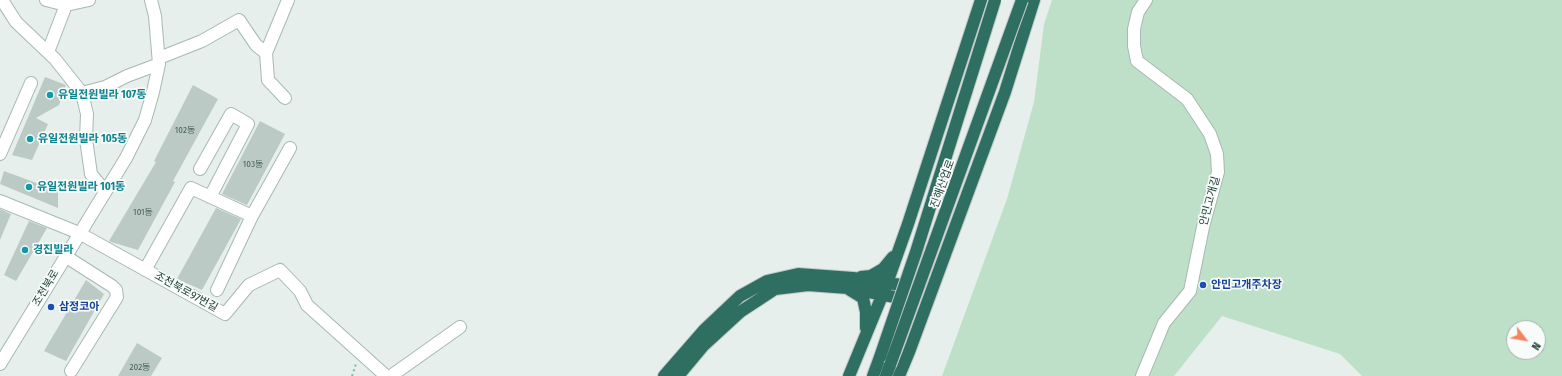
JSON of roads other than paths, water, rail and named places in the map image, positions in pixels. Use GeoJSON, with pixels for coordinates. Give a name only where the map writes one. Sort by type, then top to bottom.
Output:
{"type":"FeatureCollection","features":[{"type":"Feature","properties":{"kind":"highway"},"geometry":{"type":"LineString","coordinates":[[849,376],[898,252],[981,0]]}},
{"type":"Feature","properties":{"kind":"highway","name":"진해산업로"},"geometry":{"type":"LineString","coordinates":[[886,376],[885,361],[916,252],[994,0]]}},
{"type":"Feature","properties":{"kind":"highway","name":"진해산업로"},"geometry":{"type":"LineString","coordinates":[[873,376],[885,361],[1022,0]]}},
{"type":"Feature","properties":{"kind":"highway"},"geometry":{"type":"LineString","coordinates":[[899,376],[1005,92],[1034,0]]}},
{"type":"Feature","properties":{"kind":"highway"},"geometry":{"type":"LineString","coordinates":[[850,283],[871,276],[883,269],[898,252]]}},
{"type":"Feature","properties":{"kind":"highway"},"geometry":{"type":"LineString","coordinates":[[664,376],[705,329],[740,296],[767,281],[798,274],[850,283],[882,295],[909,300],[922,299],[930,294]]}},
{"type":"Feature","properties":{"kind":"highway"},"geometry":{"type":"LineString","coordinates":[[850,283],[863,298],[866,312],[866,335]]}},
{"type":"Feature","properties":{"kind":"highway"},"geometry":{"type":"LineString","coordinates":[[678,376],[704,345],[740,312],[776,289],[808,285],[887,283],[915,287],[930,294]]}},
{"type":"Feature","properties":{"kind":"street"},"geometry":{"type":"LineString","coordinates":[[2,0],[16,22],[48,52],[82,93],[87,114],[86,139],[91,174],[105,191]]}},
{"type":"Feature","properties":{"kind":"street"},"geometry":{"type":"LineString","coordinates":[[46,0],[66,6],[89,0]]}},
{"type":"Feature","properties":{"kind":"street","name":"조천북로"},"geometry":{"type":"LineString","coordinates":[[0,364],[126,158],[140,132],[153,92],[159,61],[155,16],[151,0]]}},
{"type":"Feature","properties":{"kind":"street"},"geometry":{"type":"LineString","coordinates":[[285,98],[268,80],[266,53],[288,0]]}},
{"type":"Feature","properties":{"kind":"street","name":"안민고개길"},"geometry":{"type":"LineString","coordinates":[[1142,376],[1164,323],[1190,291],[1203,227],[1218,172],[1217,154],[1210,134],[1187,99],[1137,61],[1134,46],[1134,29],[1138,12],[1146,0]]}},
{"type":"Feature","properties":{"kind":"street"},"geometry":{"type":"LineString","coordinates":[[48,52],[66,6]]}},
{"type":"Feature","properties":{"kind":"street"},"geometry":{"type":"LineString","coordinates":[[82,93],[105,87],[202,41],[239,20],[256,45],[266,53]]}},
{"type":"Feature","properties":{"kind":"street"},"geometry":{"type":"LineString","coordinates":[[0,154],[31,83]]}},
{"type":"Feature","properties":{"kind":"street"},"geometry":{"type":"LineString","coordinates":[[200,169],[231,114],[248,124],[210,197]]}},
{"type":"Feature","properties":{"kind":"street"},"geometry":{"type":"LineString","coordinates":[[217,290],[252,216],[290,148]]}},
{"type":"Feature","properties":{"kind":"street"},"geometry":{"type":"LineString","coordinates":[[145,270],[191,188],[252,216]]}},
{"type":"Feature","properties":{"kind":"street","name":"조천북로97번길"},"geometry":{"type":"LineString","coordinates":[[0,201],[79,233],[225,314],[249,284],[280,270],[300,291],[307,305],[386,376]]}},
{"type":"Feature","properties":{"kind":"street"},"geometry":{"type":"LineString","coordinates":[[65,256],[112,286],[116,290],[117,297],[71,371]]}},
{"type":"Feature","properties":{"kind":"street"},"geometry":{"type":"LineString","coordinates":[[391,376],[460,327]]}},
{"type":"Feature","properties":{"kind":"place","name":"유일전원빌라 107동"},"geometry":{"type":"Point","coordinates":[50,95]}},
{"type":"Feature","properties":{"kind":"place","name":"유일전원빌라 105동"},"geometry":{"type":"Point","coordinates":[30,139]}},
{"type":"Feature","properties":{"kind":"place","name":"유일전원빌라 101동"},"geometry":{"type":"Point","coordinates":[29,187]}},
{"type":"Feature","properties":{"kind":"place","name":"경진빌라"},"geometry":{"type":"Point","coordinates":[25,250]}},
{"type":"Feature","properties":{"kind":"place","name":"안민고개주차장"},"geometry":{"type":"Point","coordinates":[1203,285]}},
{"type":"Feature","properties":{"kind":"place","name":"삼정코아"},"geometry":{"type":"Point","coordinates":[51,307]}}]}
